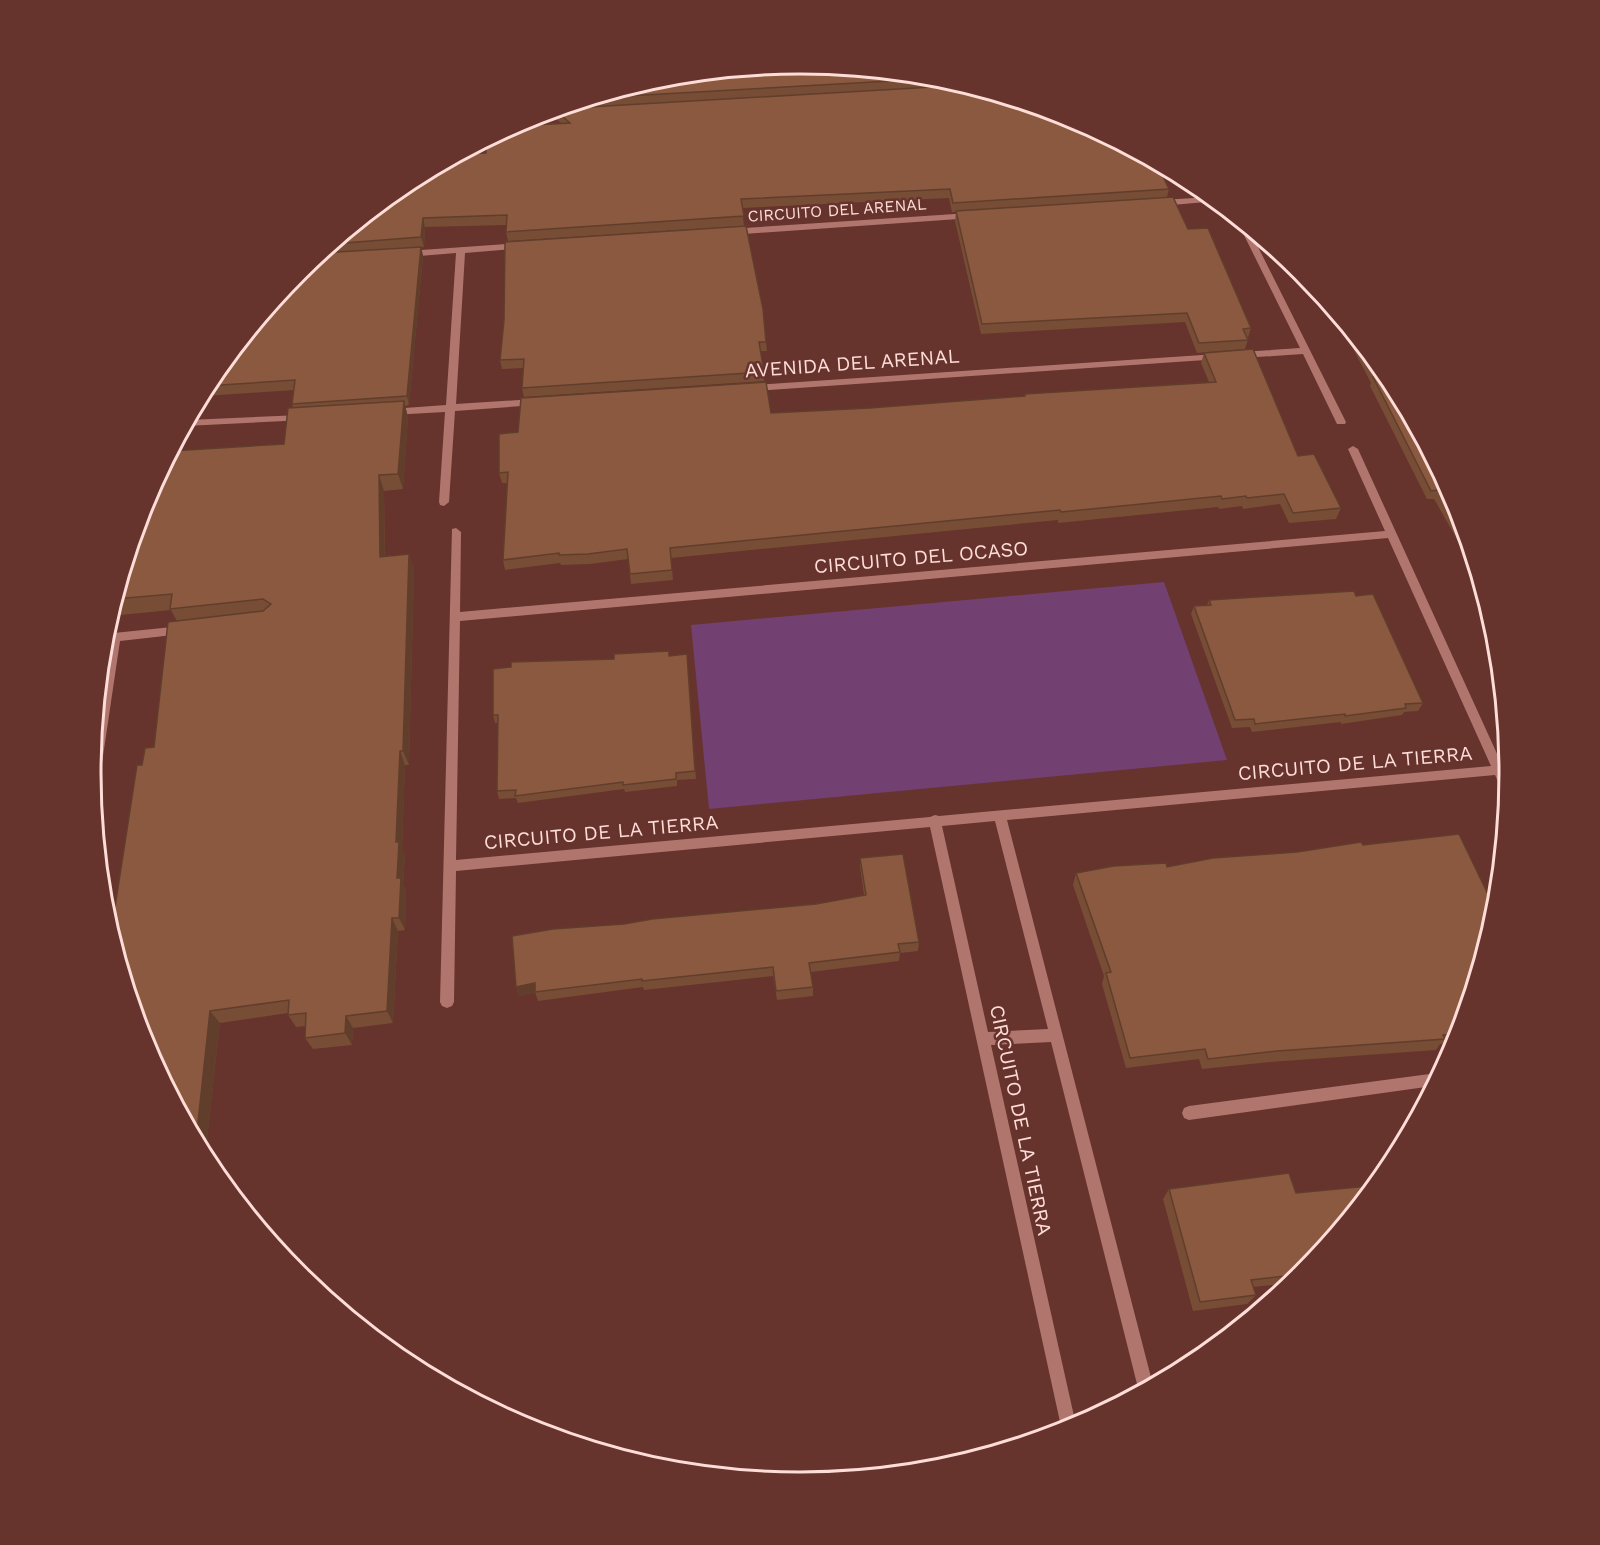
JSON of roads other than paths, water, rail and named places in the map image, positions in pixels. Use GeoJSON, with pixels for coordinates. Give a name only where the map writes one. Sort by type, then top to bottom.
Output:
{"type":"FeatureCollection","features":[{"type":"Feature","properties":{"kind":"street"},"geometry":{"type":"LineString","coordinates":[[570,113],[582,112]]}},
{"type":"Feature","properties":{"kind":"street"},"geometry":{"type":"LineString","coordinates":[[1155,203],[1201,200]]}},
{"type":"Feature","properties":{"kind":"street","name":"CIRCUITO DEL ARENAL"},"geometry":{"type":"LineString","coordinates":[[724,232],[975,215]]}},
{"type":"Feature","properties":{"kind":"street"},"geometry":{"type":"LineString","coordinates":[[1249,237],[1341,422]]}},
{"type":"Feature","properties":{"kind":"street"},"geometry":{"type":"LineString","coordinates":[[391,255],[533,246]]}},
{"type":"Feature","properties":{"kind":"street"},"geometry":{"type":"LineString","coordinates":[[444,502],[461,250]]}},
{"type":"Feature","properties":{"kind":"street"},"geometry":{"type":"LineString","coordinates":[[1234,355],[1305,351]]}},
{"type":"Feature","properties":{"kind":"street","name":"AVENIDA DEL ARENAL"},"geometry":{"type":"LineString","coordinates":[[747,388],[1222,356]]}},
{"type":"Feature","properties":{"kind":"street"},"geometry":{"type":"LineString","coordinates":[[380,413],[546,402]]}},
{"type":"Feature","properties":{"kind":"street"},"geometry":{"type":"LineString","coordinates":[[195,423],[309,417]]}},
{"type":"Feature","properties":{"kind":"street"},"geometry":{"type":"LineString","coordinates":[[1353,449],[1498,770]]}},
{"type":"Feature","properties":{"kind":"street"},"geometry":{"type":"LineString","coordinates":[[447,1002],[456,532]]}},
{"type":"Feature","properties":{"kind":"street","name":"CIRCUITO DEL OCASO"},"geometry":{"type":"LineString","coordinates":[[455,617],[1392,534]]}},
{"type":"Feature","properties":{"kind":"street"},"geometry":{"type":"LineString","coordinates":[[114,637],[198,628]]}},
{"type":"Feature","properties":{"kind":"street","name":"CIRCUITO DE LA TIERRA"},"geometry":{"type":"LineString","coordinates":[[450,866],[1498,770]]}},
{"type":"Feature","properties":{"kind":"street"},"geometry":{"type":"LineString","coordinates":[[1000,816],[1144,1381]]}},
{"type":"Feature","properties":{"kind":"street","name":"CIRCUITO DE LA TIERRA"},"geometry":{"type":"LineString","coordinates":[[935,820],[1067,1418]]}},
{"type":"Feature","properties":{"kind":"street"},"geometry":{"type":"LineString","coordinates":[[983,1039],[1056,1035]]}},
{"type":"Feature","properties":{"kind":"street"},"geometry":{"type":"LineString","coordinates":[[1189,1113],[1428,1080]]}}]}
